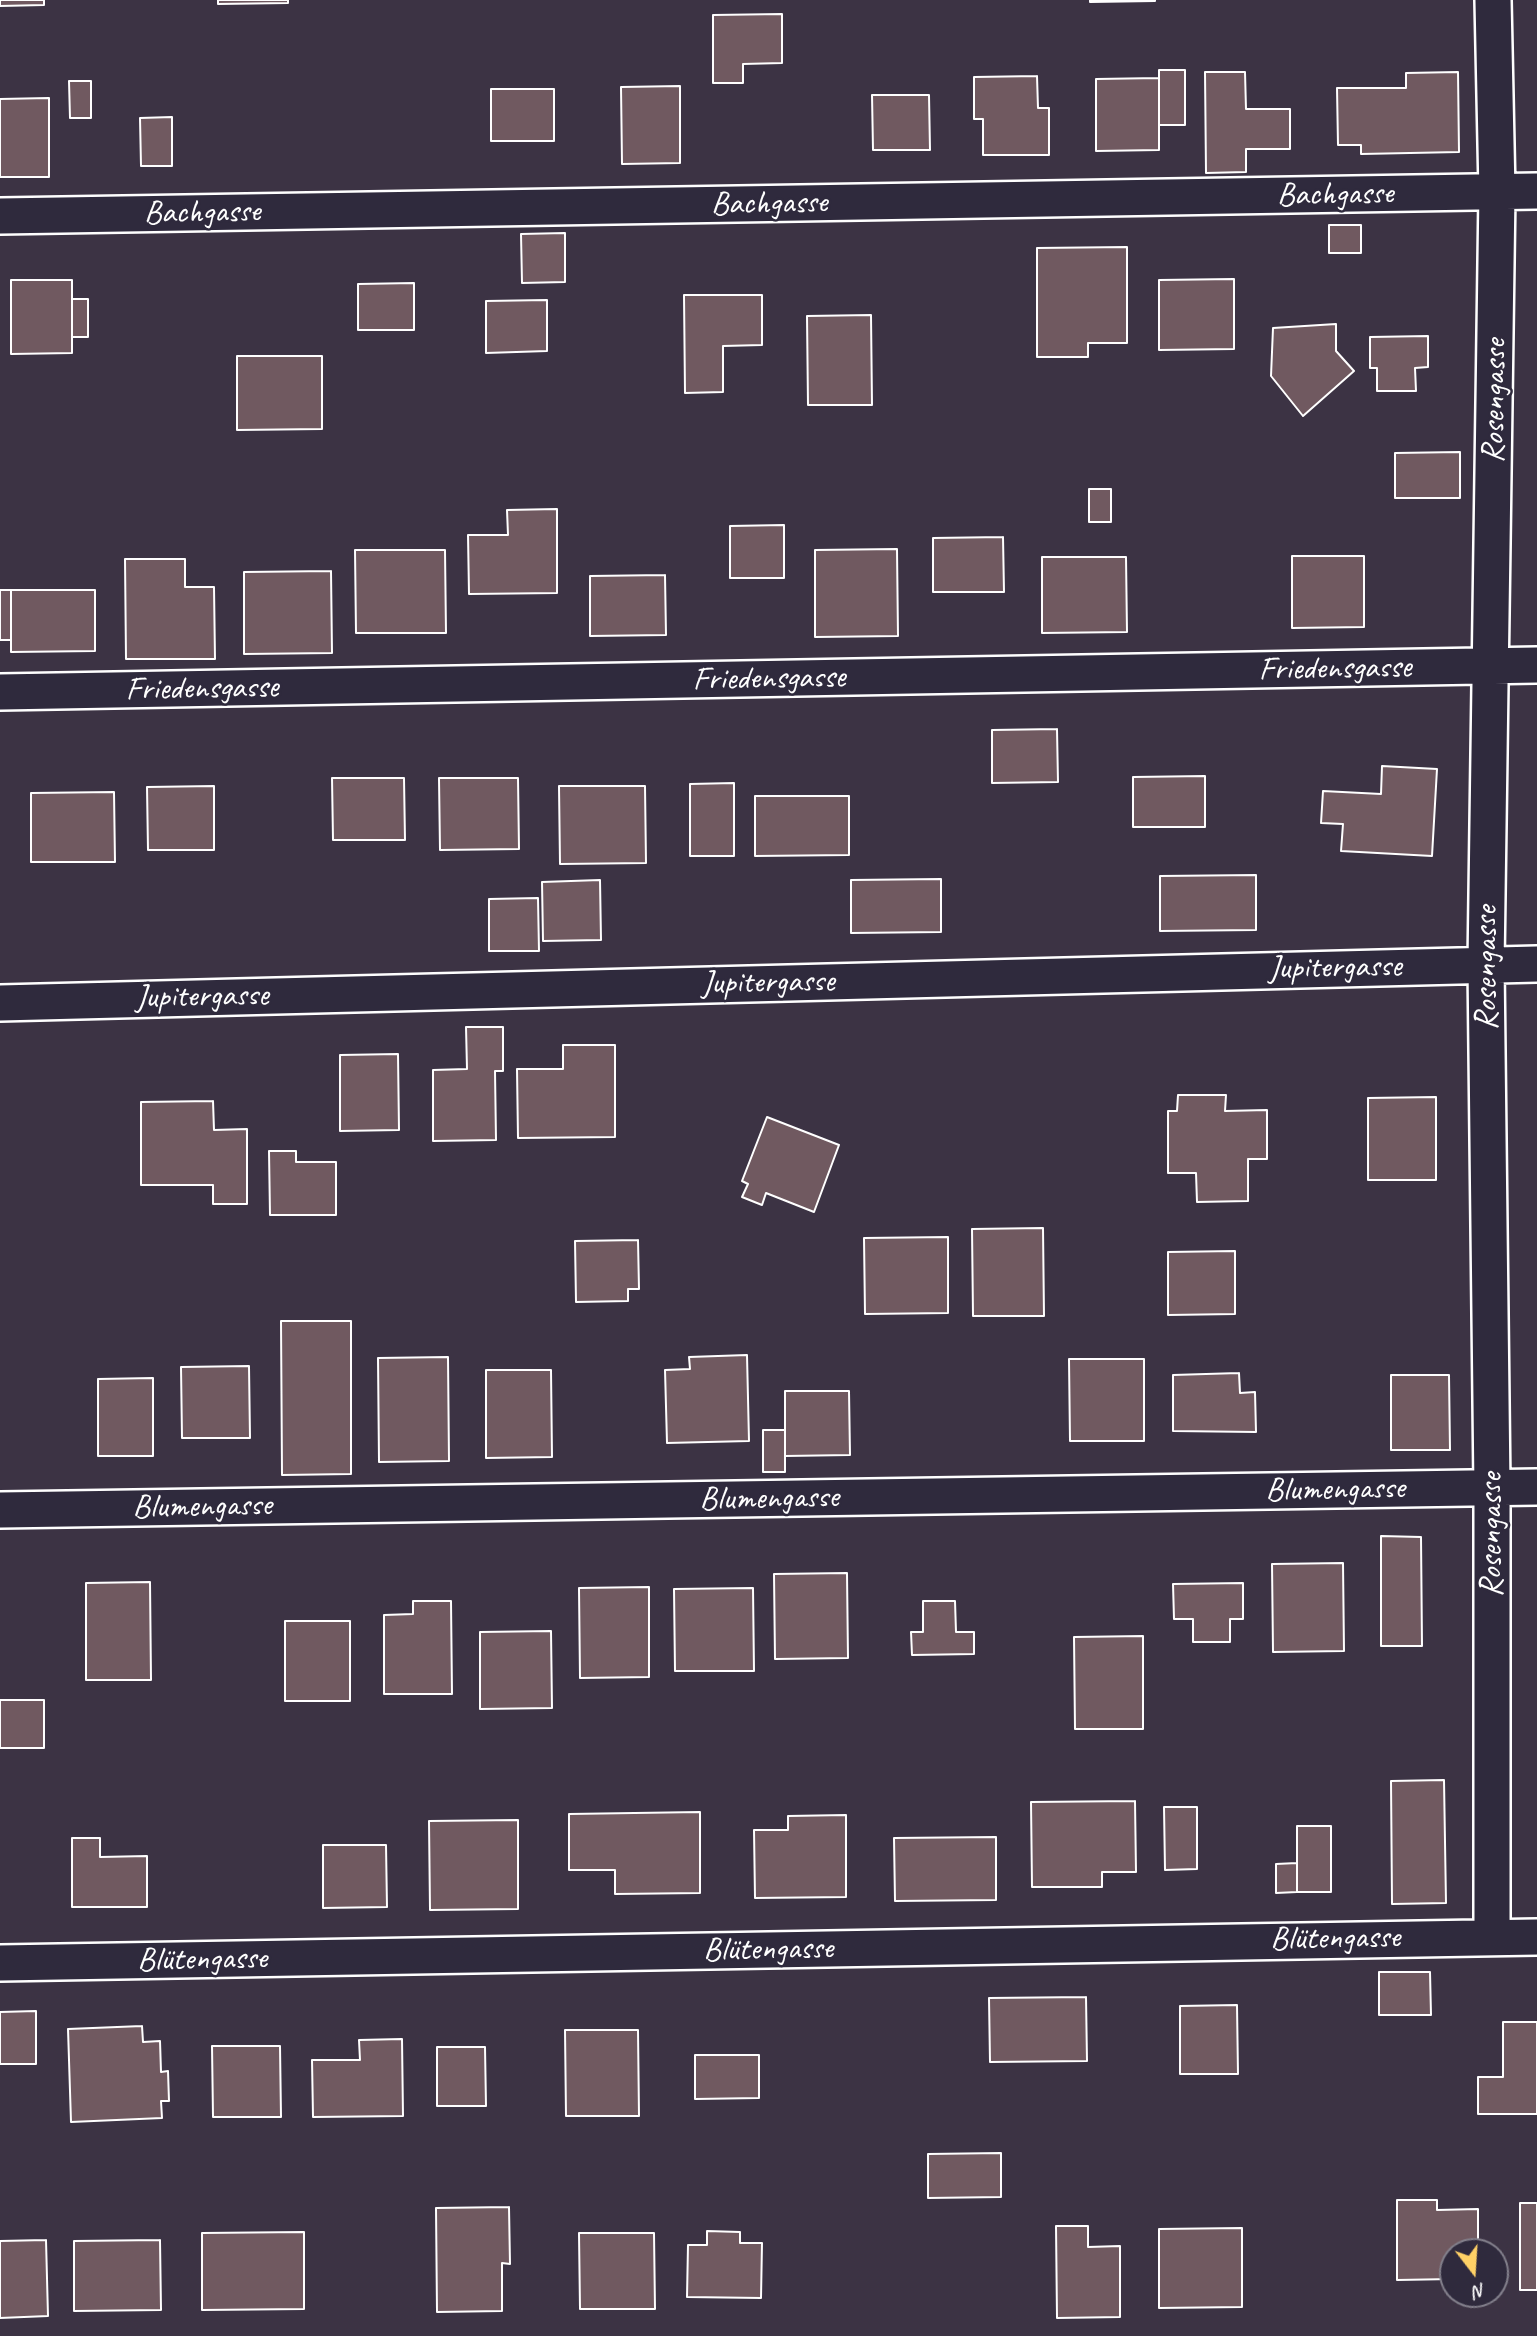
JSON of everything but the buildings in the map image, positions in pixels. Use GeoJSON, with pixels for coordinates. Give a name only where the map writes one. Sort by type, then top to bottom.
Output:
{"type":"FeatureCollection","features":[{"type":"Feature","properties":{"kind":"street","name":"Rosengasse"},"geometry":{"type":"LineString","coordinates":[[1492,1937],[1492,1488],[1486,964],[1497,192],[1493,0]]}},
{"type":"Feature","properties":{"kind":"street","name":"Bachgasse"},"geometry":{"type":"LineString","coordinates":[[0,216],[1537,191]]}},
{"type":"Feature","properties":{"kind":"street","name":"Friedensgasse"},"geometry":{"type":"LineString","coordinates":[[0,692],[1537,665]]}},
{"type":"Feature","properties":{"kind":"street","name":"Jupitergasse"},"geometry":{"type":"LineString","coordinates":[[0,1003],[1537,964]]}},
{"type":"Feature","properties":{"kind":"street","name":"Blumengasse"},"geometry":{"type":"LineString","coordinates":[[0,1510],[1537,1487]]}},
{"type":"Feature","properties":{"kind":"street","name":"Blütengasse"},"geometry":{"type":"LineString","coordinates":[[0,1963],[1537,1937]]}}]}
